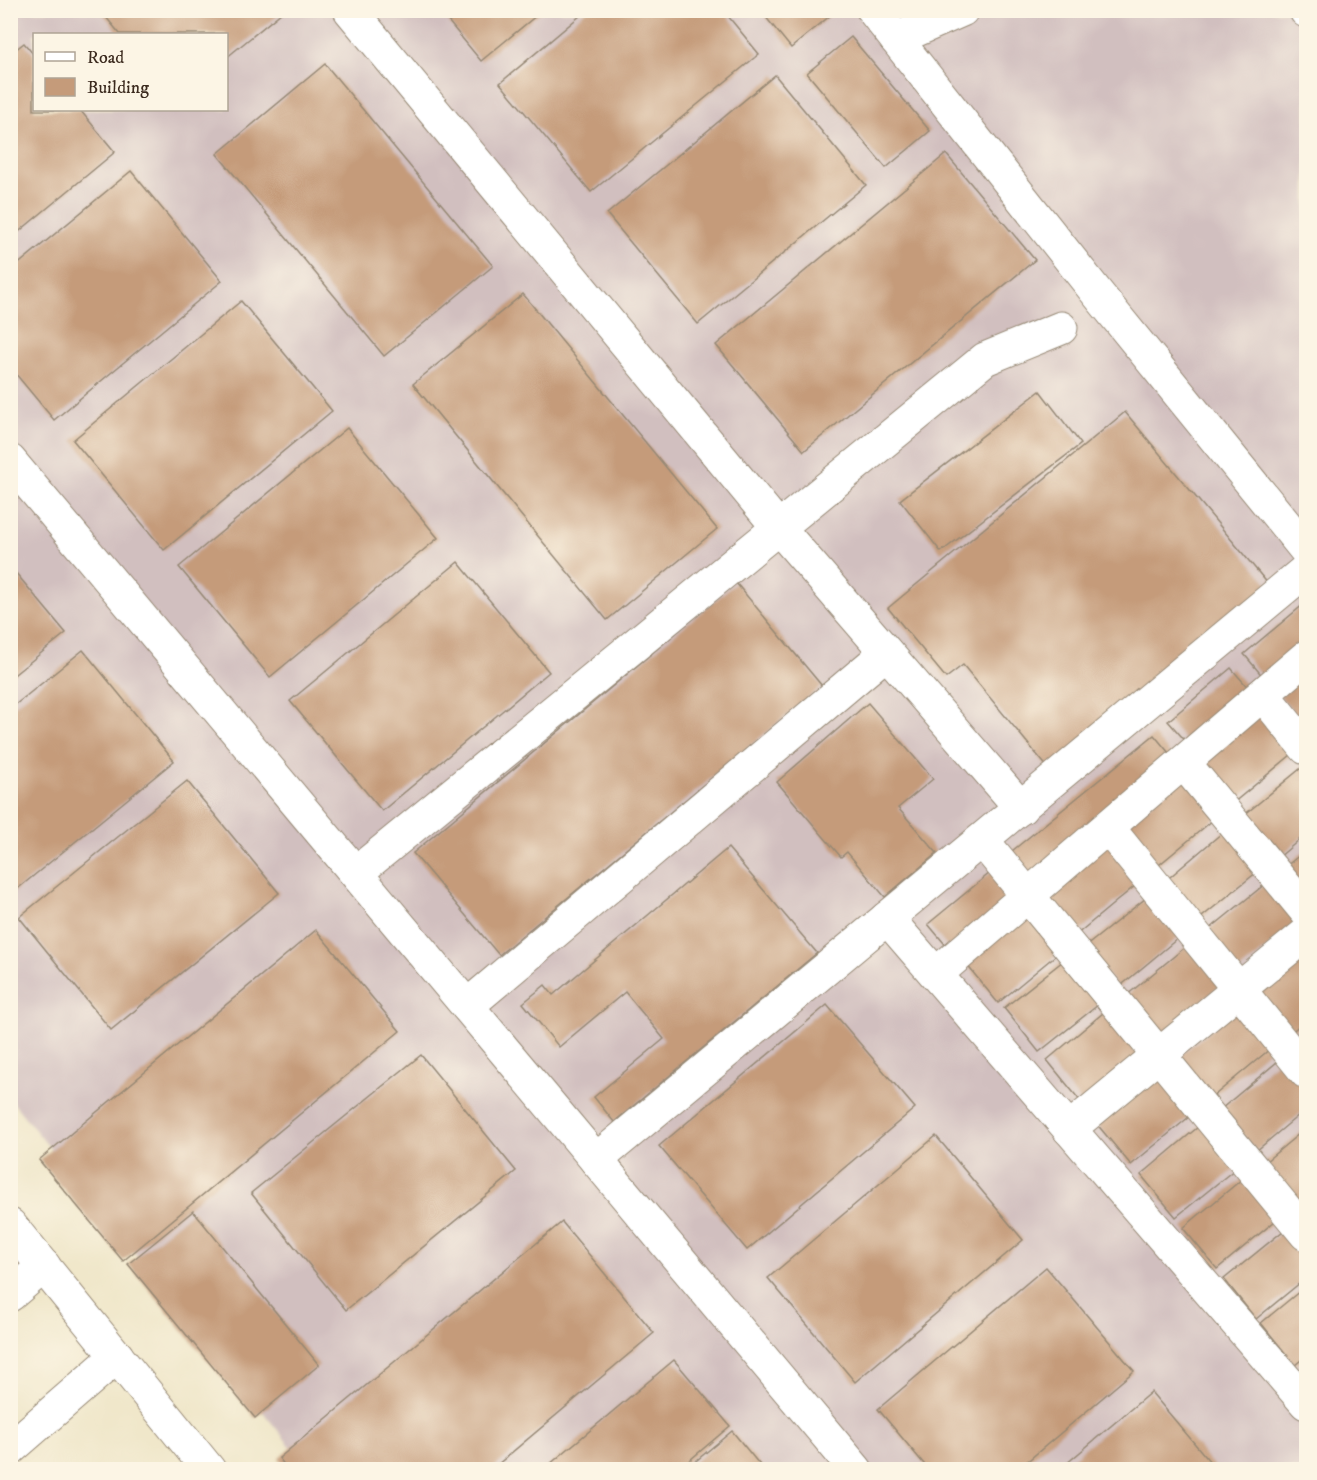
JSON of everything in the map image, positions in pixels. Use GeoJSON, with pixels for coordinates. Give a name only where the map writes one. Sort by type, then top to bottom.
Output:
{"type":"FeatureCollection","features":[{"type":"Feature","properties":{"kind":"street"},"geometry":{"type":"LineString","coordinates":[[350,10],[778,527],[1021,808]]}},
{"type":"Feature","properties":{"kind":"street"},"geometry":{"type":"LineString","coordinates":[[873,10],[1090,284],[1306,550]]}},
{"type":"Feature","properties":{"kind":"street"},"geometry":{"type":"LineString","coordinates":[[896,39],[962,10]]}},
{"type":"Feature","properties":{"kind":"street"},"geometry":{"type":"LineString","coordinates":[[356,873],[985,359],[1061,328]]}},
{"type":"Feature","properties":{"kind":"street"},"geometry":{"type":"LineString","coordinates":[[10,461],[856,1470]]}},
{"type":"Feature","properties":{"kind":"street"},"geometry":{"type":"LineString","coordinates":[[596,1160],[1306,570]]}},
{"type":"Feature","properties":{"kind":"street"},"geometry":{"type":"LineString","coordinates":[[467,1006],[886,653]]}},
{"type":"Feature","properties":{"kind":"street"},"geometry":{"type":"LineString","coordinates":[[936,974],[1306,657]]}},
{"type":"Feature","properties":{"kind":"street"},"geometry":{"type":"LineString","coordinates":[[1263,695],[1306,748]]}},
{"type":"Feature","properties":{"kind":"street"},"geometry":{"type":"LineString","coordinates":[[1184,763],[1306,911]]}},
{"type":"Feature","properties":{"kind":"street"},"geometry":{"type":"LineString","coordinates":[[1108,828],[1306,1071]]}},
{"type":"Feature","properties":{"kind":"street"},"geometry":{"type":"LineString","coordinates":[[982,840],[1306,1234]]}},
{"type":"Feature","properties":{"kind":"street"},"geometry":{"type":"LineString","coordinates":[[887,918],[1306,1403]]}},
{"type":"Feature","properties":{"kind":"street"},"geometry":{"type":"LineString","coordinates":[[1070,1129],[1306,934]]}},
{"type":"Feature","properties":{"kind":"street"},"geometry":{"type":"LineString","coordinates":[[10,1225],[209,1470]]}},
{"type":"Feature","properties":{"kind":"street"},"geometry":{"type":"LineString","coordinates":[[10,1295],[44,1266]]}},
{"type":"Feature","properties":{"kind":"street"},"geometry":{"type":"LineString","coordinates":[[10,1449],[117,1356]]}},
{"type":"Feature","properties":{"kind":"shaded area"},"geometry":{"type":"Polygon","coordinates":[[[10,11],[1306,11],[1306,1469],[309,1469],[11,1100],[10,11]]]}},
{"type":"Feature","properties":{"kind":"building"},"geometry":{"type":"Polygon","coordinates":[[[100,10],[281,10],[282,12],[228,56],[228,33],[119,33],[100,10]]]}},
{"type":"Feature","properties":{"kind":"building"},"geometry":{"type":"Polygon","coordinates":[[[439,10],[543,10],[481,61],[439,10]]]}},
{"type":"Feature","properties":{"kind":"building"},"geometry":{"type":"Polygon","coordinates":[[[587,10],[723,10],[759,54],[591,192],[500,83],[587,10]]]}},
{"type":"Feature","properties":{"kind":"building"},"geometry":{"type":"Polygon","coordinates":[[[760,10],[837,10],[791,48],[760,10]]]}},
{"type":"Feature","properties":{"kind":"building"},"geometry":{"type":"Polygon","coordinates":[[[851,37],[930,131],[886,168],[807,73],[851,37]]]}},
{"type":"Feature","properties":{"kind":"building"},"geometry":{"type":"Polygon","coordinates":[[[24,43],[33,54],[33,111],[81,111],[115,152],[10,239],[10,54],[24,43]]]}},
{"type":"Feature","properties":{"kind":"building"},"geometry":{"type":"Polygon","coordinates":[[[325,64],[493,266],[384,356],[217,154],[325,64]]]}},
{"type":"Feature","properties":{"kind":"building"},"geometry":{"type":"Polygon","coordinates":[[[775,75],[866,185],[698,324],[607,214],[775,75]]]}},
{"type":"Feature","properties":{"kind":"building"},"geometry":{"type":"Polygon","coordinates":[[[946,154],[1035,260],[804,451],[716,345],[946,154]]]}},
{"type":"Feature","properties":{"kind":"building"},"geometry":{"type":"Polygon","coordinates":[[[131,171],[222,281],[54,420],[10,367],[10,271],[131,171]]]}},
{"type":"Feature","properties":{"kind":"building"},"geometry":{"type":"Polygon","coordinates":[[[523,294],[717,529],[607,620],[413,384],[523,294]]]}},
{"type":"Feature","properties":{"kind":"building"},"geometry":{"type":"Polygon","coordinates":[[[241,301],[332,411],[164,550],[73,440],[241,301]]]}},
{"type":"Feature","properties":{"kind":"building"},"geometry":{"type":"Polygon","coordinates":[[[1040,391],[1081,444],[941,552],[900,500],[1040,391]]]}},
{"type":"Feature","properties":{"kind":"building"},"geometry":{"type":"Polygon","coordinates":[[[1125,412],[1274,591],[1053,774],[963,665],[946,678],[888,608],[1125,412]]]}},
{"type":"Feature","properties":{"kind":"building"},"geometry":{"type":"Polygon","coordinates":[[[347,428],[438,538],[270,677],[179,567],[347,428]]]}},
{"type":"Feature","properties":{"kind":"building"},"geometry":{"type":"Polygon","coordinates":[[[458,562],[549,672],[382,811],[290,701],[458,562]]]}},
{"type":"Feature","properties":{"kind":"building"},"geometry":{"type":"Polygon","coordinates":[[[10,566],[66,633],[10,678],[10,566]]]}},
{"type":"Feature","properties":{"kind":"building"},"geometry":{"type":"Polygon","coordinates":[[[736,583],[822,686],[499,955],[413,853],[736,583]]]}},
{"type":"Feature","properties":{"kind":"building"},"geometry":{"type":"Polygon","coordinates":[[[1304,604],[1306,606],[1306,643],[1264,678],[1244,654],[1304,604]]]}},
{"type":"Feature","properties":{"kind":"building"},"geometry":{"type":"Polygon","coordinates":[[[83,650],[174,761],[10,895],[10,709],[83,650]]]}},
{"type":"Feature","properties":{"kind":"building"},"geometry":{"type":"Polygon","coordinates":[[[1231,668],[1251,691],[1189,745],[1168,721],[1231,668]]]}},
{"type":"Feature","properties":{"kind":"building"},"geometry":{"type":"Polygon","coordinates":[[[1306,674],[1306,727],[1280,696],[1306,674]]]}},
{"type":"Feature","properties":{"kind":"building"},"geometry":{"type":"Polygon","coordinates":[[[868,703],[933,779],[898,808],[937,853],[885,897],[847,852],[841,857],[777,782],[868,703]]]}},
{"type":"Feature","properties":{"kind":"building"},"geometry":{"type":"Polygon","coordinates":[[[1265,711],[1297,750],[1233,803],[1200,764],[1265,711]]]}},
{"type":"Feature","properties":{"kind":"building"},"geometry":{"type":"Polygon","coordinates":[[[1154,735],[1174,759],[1031,875],[1012,851],[1154,735]]]}},
{"type":"Feature","properties":{"kind":"building"},"geometry":{"type":"Polygon","coordinates":[[[1306,764],[1306,834],[1278,858],[1243,816],[1306,764]]]}},
{"type":"Feature","properties":{"kind":"building"},"geometry":{"type":"Polygon","coordinates":[[[1185,775],[1219,815],[1154,869],[1120,830],[1185,775]]]}},
{"type":"Feature","properties":{"kind":"building"},"geometry":{"type":"Polygon","coordinates":[[[187,781],[279,893],[111,1030],[19,917],[187,781]]]}},
{"type":"Feature","properties":{"kind":"building"},"geometry":{"type":"Polygon","coordinates":[[[1229,827],[1263,867],[1197,921],[1164,882],[1229,827]]]}},
{"type":"Feature","properties":{"kind":"building"},"geometry":{"type":"Polygon","coordinates":[[[1109,841],[1142,880],[1076,935],[1044,895],[1109,841]]]}},
{"type":"Feature","properties":{"kind":"building"},"geometry":{"type":"Polygon","coordinates":[[[728,848],[817,953],[614,1122],[594,1097],[664,1039],[625,992],[559,1047],[523,1003],[545,985],[553,995],[728,848]]]}},
{"type":"Feature","properties":{"kind":"building"},"geometry":{"type":"Polygon","coordinates":[[[1306,850],[1306,894],[1285,867],[1306,850]]]}},
{"type":"Feature","properties":{"kind":"building"},"geometry":{"type":"Polygon","coordinates":[[[996,868],[1017,894],[949,949],[928,924],[996,868]]]}},
{"type":"Feature","properties":{"kind":"building"},"geometry":{"type":"Polygon","coordinates":[[[1270,880],[1302,920],[1238,972],[1206,932],[1270,880]]]}},
{"type":"Feature","properties":{"kind":"building"},"geometry":{"type":"Polygon","coordinates":[[[1151,894],[1183,934],[1118,988],[1085,947],[1151,894]]]}},
{"type":"Feature","properties":{"kind":"building"},"geometry":{"type":"Polygon","coordinates":[[[1027,906],[1062,950],[998,1003],[962,959],[1027,906]]]}},
{"type":"Feature","properties":{"kind":"building"},"geometry":{"type":"Polygon","coordinates":[[[316,930],[400,1031],[123,1261],[39,1160],[316,930]]]}},
{"type":"Feature","properties":{"kind":"building"},"geometry":{"type":"Polygon","coordinates":[[[1189,944],[1223,984],[1160,1036],[1127,995],[1189,944]]]}},
{"type":"Feature","properties":{"kind":"building"},"geometry":{"type":"Polygon","coordinates":[[[1306,952],[1306,1020],[1289,1034],[1256,994],[1306,952]]]}},
{"type":"Feature","properties":{"kind":"building"},"geometry":{"type":"Polygon","coordinates":[[[1068,957],[1103,1001],[1039,1052],[1004,1008],[1068,957]]]}},
{"type":"Feature","properties":{"kind":"building"},"geometry":{"type":"Polygon","coordinates":[[[1242,1004],[1276,1044],[1210,1099],[1176,1059],[1242,1004]]]}},
{"type":"Feature","properties":{"kind":"building"},"geometry":{"type":"Polygon","coordinates":[[[827,1005],[915,1108],[747,1250],[659,1146],[827,1005]]]}},
{"type":"Feature","properties":{"kind":"building"},"geometry":{"type":"Polygon","coordinates":[[[1109,1008],[1145,1052],[1082,1103],[1047,1060],[1109,1008]]]}},
{"type":"Feature","properties":{"kind":"building"},"geometry":{"type":"Polygon","coordinates":[[[421,1055],[516,1171],[346,1310],[251,1193],[421,1055]]]}},
{"type":"Feature","properties":{"kind":"building"},"geometry":{"type":"Polygon","coordinates":[[[1284,1056],[1306,1082],[1306,1109],[1256,1151],[1221,1109],[1284,1056]]]}},
{"type":"Feature","properties":{"kind":"building"},"geometry":{"type":"Polygon","coordinates":[[[1159,1070],[1195,1112],[1131,1165],[1096,1123],[1159,1070]]]}},
{"type":"Feature","properties":{"kind":"building"},"geometry":{"type":"Polygon","coordinates":[[[1204,1122],[1240,1165],[1176,1217],[1141,1175],[1204,1122]]]}},
{"type":"Feature","properties":{"kind":"building"},"geometry":{"type":"Polygon","coordinates":[[[1306,1128],[1306,1196],[1299,1202],[1265,1162],[1306,1128]]]}},
{"type":"Feature","properties":{"kind":"building"},"geometry":{"type":"Polygon","coordinates":[[[936,1136],[1023,1240],[855,1382],[768,1278],[936,1136]]]}},
{"type":"Feature","properties":{"kind":"building"},"geometry":{"type":"Polygon","coordinates":[[[1247,1175],[1281,1216],[1217,1269],[1183,1228],[1247,1175]]]}},
{"type":"Feature","properties":{"kind":"building"},"geometry":{"type":"Polygon","coordinates":[[[193,1211],[319,1365],[255,1418],[128,1264],[193,1211]]]}},
{"type":"Feature","properties":{"kind":"building"},"geometry":{"type":"Polygon","coordinates":[[[562,1222],[654,1333],[491,1470],[288,1470],[279,1458],[562,1222]]]}},
{"type":"Feature","properties":{"kind":"building"},"geometry":{"type":"Polygon","coordinates":[[[1288,1227],[1306,1249],[1306,1278],[1256,1319],[1224,1279],[1288,1227]]]}},
{"type":"Feature","properties":{"kind":"building"},"geometry":{"type":"Polygon","coordinates":[[[1046,1267],[1134,1371],[1017,1470],[929,1470],[878,1409],[1046,1267]]]}},
{"type":"Feature","properties":{"kind":"building"},"geometry":{"type":"Polygon","coordinates":[[[1306,1286],[1306,1356],[1295,1365],[1261,1323],[1306,1286]]]}},
{"type":"Feature","properties":{"kind":"building"},"geometry":{"type":"Polygon","coordinates":[[[674,1360],[730,1426],[678,1470],[543,1470],[674,1360]]]}},
{"type":"Feature","properties":{"kind":"building"},"geometry":{"type":"Polygon","coordinates":[[[1151,1392],[1217,1470],[1059,1470],[1151,1392]]]}},
{"type":"Feature","properties":{"kind":"building"},"geometry":{"type":"Polygon","coordinates":[[[732,1431],[764,1470],[685,1470],[732,1431]]]}}]}
